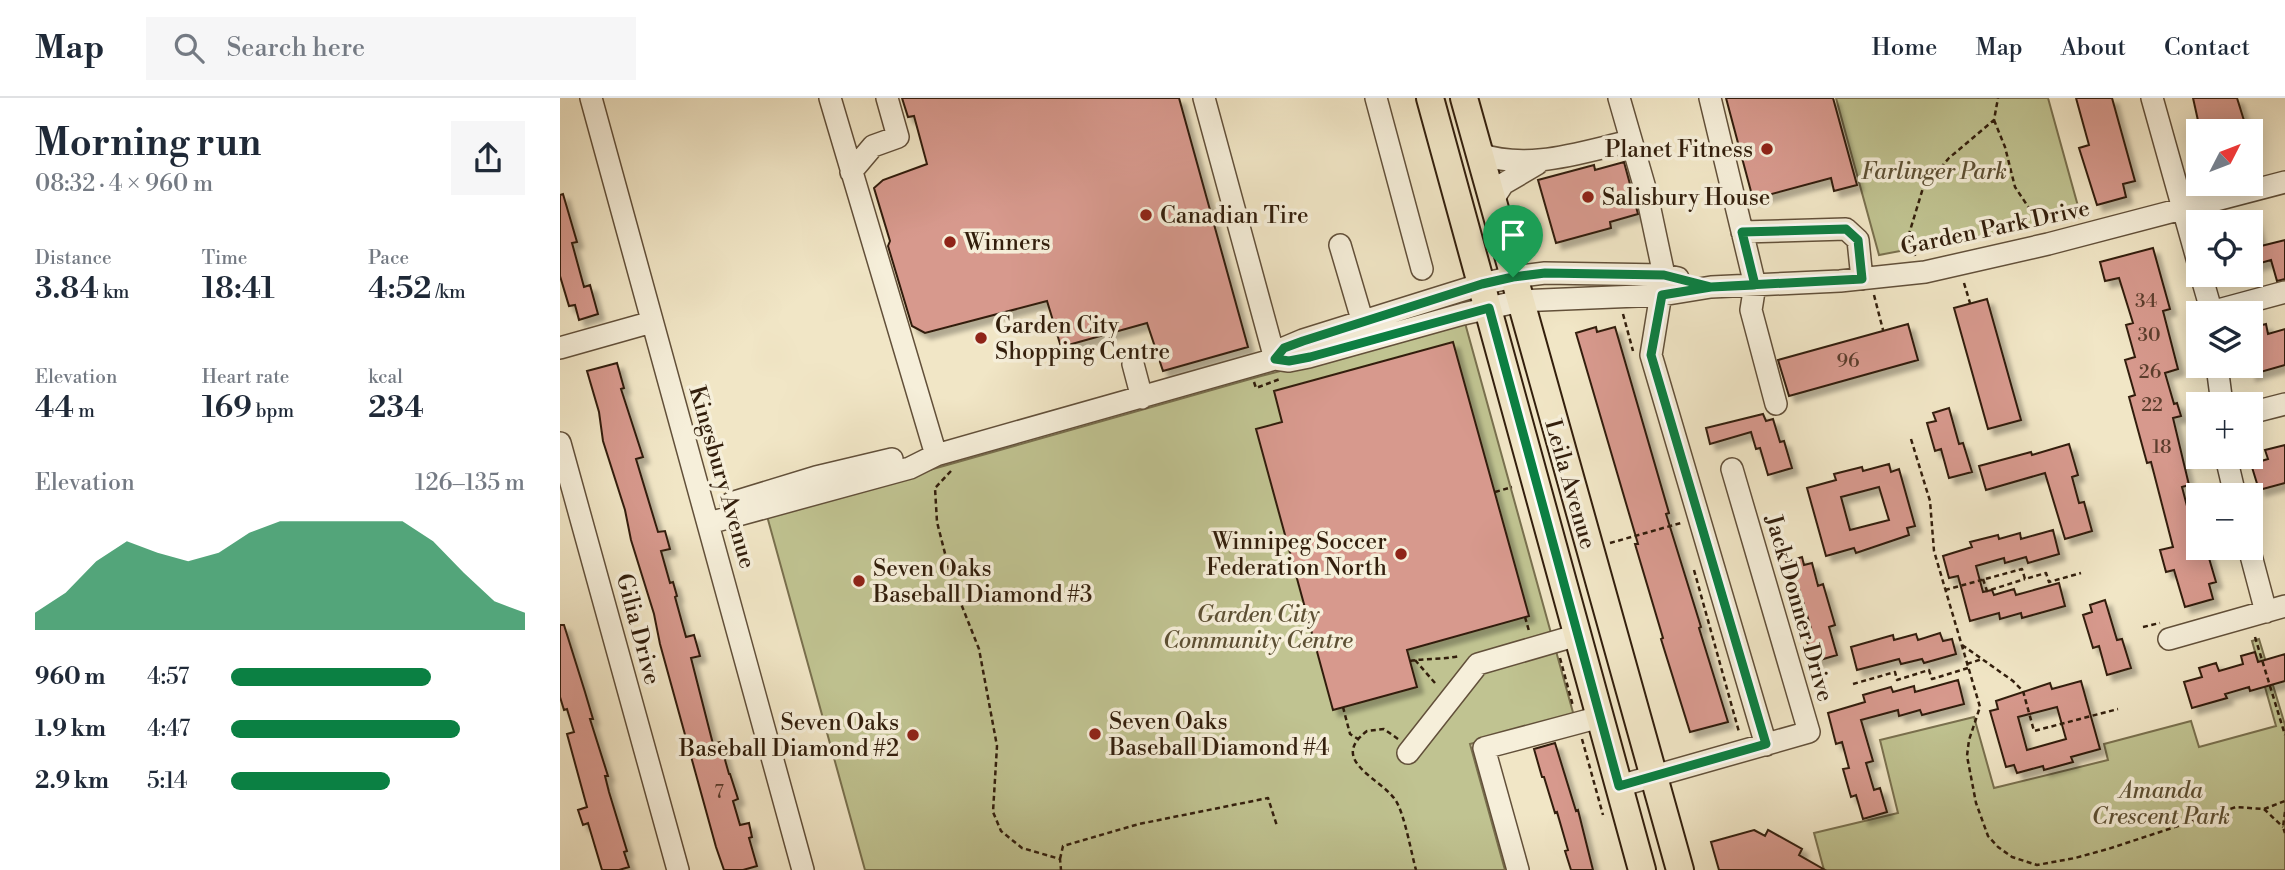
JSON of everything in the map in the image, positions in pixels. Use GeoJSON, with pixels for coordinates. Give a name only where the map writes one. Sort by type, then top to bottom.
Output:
{"type":"FeatureCollection","features":[{"type":"Feature","properties":{"kind":"main road","name":"Leila Avenue"},"geometry":{"type":"LineString","coordinates":[[1430,98],[1642,870]]}},
{"type":"Feature","properties":{"kind":"main road","name":"Leila Avenue"},"geometry":{"type":"LineString","coordinates":[[1464,98],[1680,870]]}},
{"type":"Feature","properties":{"kind":"street","name":"Kingsbury Avenue"},"geometry":{"type":"LineString","coordinates":[[591,98],[708,516],[803,870]]}},
{"type":"Feature","properties":{"kind":"street"},"geometry":{"type":"LineString","coordinates":[[830,98],[936,455]]}},
{"type":"Feature","properties":{"kind":"street"},"geometry":{"type":"LineString","coordinates":[[851,172],[873,146],[898,138],[887,98]]}},
{"type":"Feature","properties":{"kind":"street"},"geometry":{"type":"LineString","coordinates":[[1204,98],[1275,359]]}},
{"type":"Feature","properties":{"kind":"street"},"geometry":{"type":"LineString","coordinates":[[1376,98],[1422,269]]}},
{"type":"Feature","properties":{"kind":"street"},"geometry":{"type":"LineString","coordinates":[[1619,98],[1647,195],[1663,285],[1651,355],[1766,744]]}},
{"type":"Feature","properties":{"kind":"street"},"geometry":{"type":"LineString","coordinates":[[1710,98],[1755,285],[1751,310],[1776,404]]}},
{"type":"Feature","properties":{"kind":"street"},"geometry":{"type":"LineString","coordinates":[[2152,98],[2186,217]]}},
{"type":"Feature","properties":{"kind":"street"},"geometry":{"type":"LineString","coordinates":[[1479,154],[1512,162],[1542,161],[1631,141]]}},
{"type":"Feature","properties":{"kind":"street"},"geometry":{"type":"LineString","coordinates":[[1492,201],[1503,184],[1542,161]]}},
{"type":"Feature","properties":{"kind":"street","name":"Garden Park Drive"},"geometry":{"type":"LineString","coordinates":[[1485,296],[1516,289],[1545,273],[1711,287],[1918,273],[2048,244],[2285,182]]}},
{"type":"Feature","properties":{"kind":"street"},"geometry":{"type":"LineString","coordinates":[[1742,232],[1846,229],[1858,240],[1866,278]]}},
{"type":"Feature","properties":{"kind":"street"},"geometry":{"type":"LineString","coordinates":[[1340,245],[1368,342]]}},
{"type":"Feature","properties":{"kind":"street"},"geometry":{"type":"LineString","coordinates":[[2252,301],[2285,292]]}},
{"type":"Feature","properties":{"kind":"street"},"geometry":{"type":"LineString","coordinates":[[1275,359],[1284,348],[1362,321],[1485,296]]}},
{"type":"Feature","properties":{"kind":"street"},"geometry":{"type":"LineString","coordinates":[[708,516],[910,468],[936,455],[1275,359],[1289,361],[1368,342],[1485,296]]}},
{"type":"Feature","properties":{"kind":"street"},"geometry":{"type":"LineString","coordinates":[[560,348],[652,322]]}},
{"type":"Feature","properties":{"kind":"street"},"geometry":{"type":"LineString","coordinates":[[1133,364],[1142,398]]}},
{"type":"Feature","properties":{"kind":"street"},"geometry":{"type":"LineString","coordinates":[[2263,410],[2285,404]]}},
{"type":"Feature","properties":{"kind":"street","name":"Gilia Drive"},"geometry":{"type":"LineString","coordinates":[[560,443],[678,870]]}},
{"type":"Feature","properties":{"kind":"street","name":"Jack Donner Drive"},"geometry":{"type":"LineString","coordinates":[[1619,786],[1809,732],[1732,469]]}},
{"type":"Feature","properties":{"kind":"street"},"geometry":{"type":"LineString","coordinates":[[2169,639],[2276,609],[2254,560]]}},
{"type":"Feature","properties":{"kind":"street"},"geometry":{"type":"LineString","coordinates":[[1408,753],[1478,664],[1578,635]]}},
{"type":"Feature","properties":{"kind":"street"},"geometry":{"type":"LineString","coordinates":[[1518,870],[1484,748],[1600,717]]}},
{"type":"Feature","properties":{"kind":"path"},"geometry":{"type":"LineString","coordinates":[[1998,98],[1994,120],[2005,147],[2015,187],[2037,220],[2040,220],[2048,244]]}},
{"type":"Feature","properties":{"kind":"path"},"geometry":{"type":"LineString","coordinates":[[1918,273],[1914,247],[1910,248],[1909,234],[1923,188],[1949,158],[1994,120]]}},
{"type":"Feature","properties":{"kind":"path"},"geometry":{"type":"LineString","coordinates":[[1959,265],[1970,303]]}},
{"type":"Feature","properties":{"kind":"path"},"geometry":{"type":"LineString","coordinates":[[1866,278],[1883,330]]}},
{"type":"Feature","properties":{"kind":"path"},"geometry":{"type":"LineString","coordinates":[[1253,378],[1256,388],[1284,378]]}},
{"type":"Feature","properties":{"kind":"path"},"geometry":{"type":"LineString","coordinates":[[1911,439],[1930,501],[1934,551],[1980,707],[1969,740],[1967,756],[1976,803],[1987,836],[1998,847],[2012,857],[2037,864],[2075,858],[2236,807],[2264,809],[2285,801]]}},
{"type":"Feature","properties":{"kind":"path"},"geometry":{"type":"LineString","coordinates":[[960,449],[963,459],[935,488],[937,522],[952,581],[979,649],[997,746],[993,812],[1002,831],[1021,848],[1060,859]]}},
{"type":"Feature","properties":{"kind":"path"},"geometry":{"type":"LineString","coordinates":[[1495,492],[1512,487]]}},
{"type":"Feature","properties":{"kind":"path"},"geometry":{"type":"LineString","coordinates":[[1610,543],[1681,523]]}},
{"type":"Feature","properties":{"kind":"path"},"geometry":{"type":"LineString","coordinates":[[1945,590],[2022,569],[2025,579]]}},
{"type":"Feature","properties":{"kind":"path"},"geometry":{"type":"LineString","coordinates":[[1983,579],[1987,591],[2046,573],[2049,582],[2081,573]]}},
{"type":"Feature","properties":{"kind":"path"},"geometry":{"type":"LineString","coordinates":[[1525,617],[1531,636]]}},
{"type":"Feature","properties":{"kind":"path"},"geometry":{"type":"LineString","coordinates":[[2255,637],[2285,735]]}},
{"type":"Feature","properties":{"kind":"path"},"geometry":{"type":"LineString","coordinates":[[1961,644],[2023,691],[2034,731],[2118,709]]}},
{"type":"Feature","properties":{"kind":"path"},"geometry":{"type":"LineString","coordinates":[[1435,683],[1413,661],[1427,657],[1446,659],[1459,656]]}},
{"type":"Feature","properties":{"kind":"path"},"geometry":{"type":"LineString","coordinates":[[1853,684],[1895,672],[1897,680],[1929,670],[1932,679],[1982,659]]}},
{"type":"Feature","properties":{"kind":"path"},"geometry":{"type":"LineString","coordinates":[[1343,707],[1350,734],[1358,739]]}},
{"type":"Feature","properties":{"kind":"path"},"geometry":{"type":"LineString","coordinates":[[1408,753],[1397,738],[1384,729],[1367,731],[1358,739],[1354,751],[1358,767],[1383,786],[1397,802],[1416,870]]}},
{"type":"Feature","properties":{"kind":"path"},"geometry":{"type":"LineString","coordinates":[[1592,777],[1603,815]]}},
{"type":"Feature","properties":{"kind":"path"},"geometry":{"type":"LineString","coordinates":[[1061,870],[1063,846],[1139,824],[1268,798],[1277,827]]}},
{"type":"Feature","properties":{"kind":"path"},"geometry":{"type":"LineString","coordinates":[[2264,809],[2283,827]]}},
{"type":"Feature","properties":{"kind":"path"},"geometry":{"type":"LineString","coordinates":[[2285,812],[2285,833]]}},
{"type":"Feature","properties":{"kind":"green space","name":"Farlinger Park"},"geometry":{"type":"Polygon","coordinates":[[[1836,98],[2048,98],[2081,217],[1879,255],[1836,98]]]}},
{"type":"Feature","properties":{"kind":"green space","name":"Garden City Community Centre"},"geometry":{"type":"Polygon","coordinates":[[[1465,323],[1574,716],[1470,744],[1505,870],[865,870],[767,516],[1261,376],[1465,323]]]}},
{"type":"Feature","properties":{"kind":"green space","name":"Amanda Crescent Park"},"geometry":{"type":"Polygon","coordinates":[[[2259,639],[2285,725],[2285,870],[1824,870],[1814,833],[1898,813],[1880,740],[1974,717],[1994,788],[2108,760],[2104,744],[2191,721],[2199,747],[2276,726],[2252,641],[2259,639]]]}},
{"type":"Feature","properties":{"kind":"building"},"geometry":{"type":"Polygon","coordinates":[[[902,98],[1179,98],[1248,347],[1163,371],[1147,323],[1061,347],[1047,301],[925,333],[912,326],[874,188],[883,180],[927,164],[914,116],[908,117],[902,98]]]}},
{"type":"Feature","properties":{"kind":"building"},"geometry":{"type":"Polygon","coordinates":[[[1726,98],[1833,98],[1857,185],[1834,191],[1831,178],[1753,199],[1726,98]]]}},
{"type":"Feature","properties":{"kind":"building"},"geometry":{"type":"Polygon","coordinates":[[[2076,98],[2112,98],[2135,181],[2123,184],[2126,197],[2097,205],[2079,148],[2089,145],[2076,98]]]}},
{"type":"Feature","properties":{"kind":"building"},"geometry":{"type":"Polygon","coordinates":[[[2193,98],[2237,98],[2244,119],[2198,119],[2193,98]]]}},
{"type":"Feature","properties":{"kind":"building","name":"Salisbury House"},"geometry":{"type":"Polygon","coordinates":[[[1624,162],[1638,214],[1610,222],[1611,228],[1556,243],[1538,180],[1594,165],[1595,170],[1624,162]]]}},
{"type":"Feature","properties":{"kind":"building"},"geometry":{"type":"Polygon","coordinates":[[[563,194],[577,242],[572,243],[584,287],[590,285],[598,314],[579,320],[575,305],[569,306],[560,276],[560,195],[563,194]]]}},
{"type":"Feature","properties":{"kind":"building"},"geometry":{"type":"Polygon","coordinates":[[[2285,240],[2285,279],[2277,281],[2271,260],[2263,262],[2263,246],[2285,240]]]}},
{"type":"Feature","properties":{"kind":"building"},"geometry":{"type":"Polygon","coordinates":[[[2153,248],[2170,309],[2163,311],[2178,369],[2165,373],[2174,404],[2177,403],[2181,416],[2173,418],[2189,483],[2182,487],[2186,502],[2186,560],[2210,560],[2216,582],[2209,584],[2213,599],[2185,607],[2174,570],[2166,572],[2160,550],[2173,547],[2151,462],[2147,463],[2129,397],[2135,395],[2125,360],[2135,357],[2126,325],[2133,323],[2119,278],[2105,281],[2100,262],[2153,248]]]}},
{"type":"Feature","properties":{"kind":"building"},"geometry":{"type":"Polygon","coordinates":[[[1987,299],[2021,420],[1988,429],[1954,308],[1987,299]]]}},
{"type":"Feature","properties":{"kind":"building"},"geometry":{"type":"Polygon","coordinates":[[[1908,324],[1918,360],[1789,396],[1778,360],[1908,324]]]}},
{"type":"Feature","properties":{"kind":"building"},"geometry":{"type":"Polygon","coordinates":[[[2266,324],[2268,334],[2285,329],[2285,365],[2263,371],[2263,325],[2266,324]]]}},
{"type":"Feature","properties":{"kind":"building"},"geometry":{"type":"Polygon","coordinates":[[[1596,327],[1597,332],[1615,327],[1669,513],[1666,514],[1728,722],[1690,732],[1661,639],[1663,638],[1635,544],[1638,544],[1576,333],[1596,327]]]}},
{"type":"Feature","properties":{"kind":"building","name":"Winnipeg Soccer Federation North"},"geometry":{"type":"Polygon","coordinates":[[[1453,342],[1529,616],[1407,650],[1417,687],[1333,710],[1256,429],[1282,422],[1274,391],[1453,342]]]}},
{"type":"Feature","properties":{"kind":"building"},"geometry":{"type":"Polygon","coordinates":[[[617,363],[624,388],[621,389],[643,457],[636,459],[658,532],[665,531],[670,549],[661,551],[670,583],[673,582],[686,637],[694,635],[700,656],[691,658],[713,744],[720,742],[738,799],[733,801],[740,825],[749,823],[752,837],[749,838],[757,866],[743,870],[724,870],[716,847],[654,614],[603,441],[599,412],[587,371],[617,363]]]}},
{"type":"Feature","properties":{"kind":"building"},"geometry":{"type":"Polygon","coordinates":[[[1949,408],[1959,444],[1963,443],[1972,472],[1949,478],[1941,449],[1935,451],[1927,423],[1936,421],[1933,413],[1949,408]]]}},
{"type":"Feature","properties":{"kind":"building"},"geometry":{"type":"Polygon","coordinates":[[[1763,414],[1766,421],[1773,419],[1780,442],[1784,441],[1792,468],[1768,475],[1760,448],[1756,449],[1751,432],[1710,444],[1706,428],[1763,414]]]}},
{"type":"Feature","properties":{"kind":"building"},"geometry":{"type":"Polygon","coordinates":[[[2069,444],[2078,475],[2072,477],[2079,503],[2084,502],[2092,531],[2065,539],[2045,473],[1986,490],[1979,466],[2069,444]]]}},
{"type":"Feature","properties":{"kind":"building"},"geometry":{"type":"Polygon","coordinates":[[[2285,445],[2285,483],[2263,489],[2263,483],[2257,483],[2253,469],[2263,469],[2263,460],[2268,459],[2265,450],[2285,445]]]}},
{"type":"Feature","properties":{"kind":"building"},"geometry":{"type":"Polygon","coordinates":[[[1889,464],[1891,472],[1899,469],[1915,526],[1907,528],[1909,535],[1856,553],[1854,548],[1826,556],[1807,488],[1836,480],[1834,474],[1862,467],[1863,471],[1889,464]],[[1879,487],[1841,497],[1850,530],[1889,520],[1879,487]]]}},
{"type":"Feature","properties":{"kind":"building"},"geometry":{"type":"Polygon","coordinates":[[[2053,530],[2059,554],[2028,563],[2026,557],[2005,563],[2004,558],[1976,566],[1983,592],[1992,590],[1994,595],[2014,589],[2016,595],[2059,583],[2065,606],[2022,618],[2021,613],[2000,619],[1999,613],[1970,621],[1958,576],[1949,578],[1943,556],[1972,547],[1970,542],[1998,535],[1999,539],[2020,533],[2021,539],[2053,530]]]}},
{"type":"Feature","properties":{"kind":"building"},"geometry":{"type":"Polygon","coordinates":[[[1802,557],[1804,565],[1812,563],[1818,586],[1823,584],[1835,625],[1829,627],[1837,655],[1813,662],[1805,634],[1812,632],[1800,591],[1795,593],[1786,562],[1802,557]]]}},
{"type":"Feature","properties":{"kind":"building"},"geometry":{"type":"Polygon","coordinates":[[[2105,600],[2117,640],[2122,639],[2131,668],[2107,675],[2099,646],[2093,648],[2083,615],[2092,612],[2090,605],[2105,600]]]}},
{"type":"Feature","properties":{"kind":"building"},"geometry":{"type":"Polygon","coordinates":[[[560,625],[564,625],[585,692],[593,719],[590,719],[608,776],[605,776],[609,792],[627,851],[624,852],[629,867],[619,870],[602,870],[588,823],[583,825],[578,810],[587,807],[567,734],[574,732],[560,697],[560,625]]]}},
{"type":"Feature","properties":{"kind":"building"},"geometry":{"type":"Polygon","coordinates":[[[1940,633],[1943,641],[1952,639],[1956,654],[1924,663],[1922,659],[1901,664],[1899,659],[1857,670],[1851,647],[1893,635],[1894,640],[1916,634],[1918,640],[1940,633]]]}},
{"type":"Feature","properties":{"kind":"building"},"geometry":{"type":"Polygon","coordinates":[[[2255,652],[2258,662],[2285,654],[2285,681],[2250,691],[2249,687],[2225,694],[2227,698],[2192,708],[2184,682],[2202,677],[2199,668],[2216,663],[2219,671],[2243,664],[2241,656],[2255,652]]]}},
{"type":"Feature","properties":{"kind":"building"},"geometry":{"type":"Polygon","coordinates":[[[1958,680],[1964,704],[1922,715],[1920,710],[1899,716],[1898,710],[1861,720],[1873,761],[1866,763],[1874,790],[1880,788],[1887,812],[1863,819],[1856,795],[1851,797],[1843,769],[1849,768],[1842,742],[1836,744],[1828,713],[1865,702],[1863,695],[1891,687],[1893,692],[1914,686],[1915,692],[1958,680]]]}},
{"type":"Feature","properties":{"kind":"building"},"geometry":{"type":"Polygon","coordinates":[[[2081,681],[2100,749],[2071,757],[2073,762],[2044,770],[2043,766],[2017,773],[2014,765],[2006,767],[1990,711],[1998,709],[1996,701],[2050,683],[2052,689],[2081,681]],[[2057,707],[2018,717],[2027,750],[2066,739],[2057,707]]]}},
{"type":"Feature","properties":{"kind":"building"},"geometry":{"type":"Polygon","coordinates":[[[1555,743],[1576,811],[1578,810],[1593,870],[1571,870],[1557,812],[1555,813],[1542,777],[1534,749],[1555,743]]]}},
{"type":"Feature","properties":{"kind":"building"},"geometry":{"type":"Polygon","coordinates":[[[1754,830],[1765,836],[1768,830],[1802,849],[1799,855],[1825,870],[1719,870],[1711,842],[1754,830]]]}},
{"type":"Feature","properties":{"kind":"place","name":"Planet Fitness"},"geometry":{"type":"Point","coordinates":[1767,149]}},
{"type":"Feature","properties":{"kind":"place","name":"Salisbury House"},"geometry":{"type":"Point","coordinates":[1588,197]}},
{"type":"Feature","properties":{"kind":"place","name":"Canadian Tire"},"geometry":{"type":"Point","coordinates":[1146,215]}},
{"type":"Feature","properties":{"kind":"place","name":"Winners"},"geometry":{"type":"Point","coordinates":[950,242]}},
{"type":"Feature","properties":{"kind":"place","name":"Garden City Shopping Centre"},"geometry":{"type":"Point","coordinates":[981,338]}},
{"type":"Feature","properties":{"kind":"place","name":"Winnipeg Soccer Federation North"},"geometry":{"type":"Point","coordinates":[1401,554]}},
{"type":"Feature","properties":{"kind":"place","name":"Seven Oaks Baseball Diamond #3"},"geometry":{"type":"Point","coordinates":[859,581]}},
{"type":"Feature","properties":{"kind":"place","name":"Seven Oaks Baseball Diamond #4"},"geometry":{"type":"Point","coordinates":[1095,734]}},
{"type":"Feature","properties":{"kind":"place","name":"Seven Oaks Baseball Diamond #2"},"geometry":{"type":"Point","coordinates":[913,735]}},
{"type":"Feature","properties":{"kind":"route"},"geometry":{"type":"LineString","coordinates":[[1513,277],[1482,284],[1303,341],[1284,348],[1275,359],[1289,361],[1310,357],[1489,308],[1619,786],[1766,744],[1651,355],[1662,295],[1711,287],[1840,281],[1862,279],[1858,240],[1846,229],[1742,232],[1755,285],[1711,287],[1664,275],[1545,273],[1513,277]]}}]}
